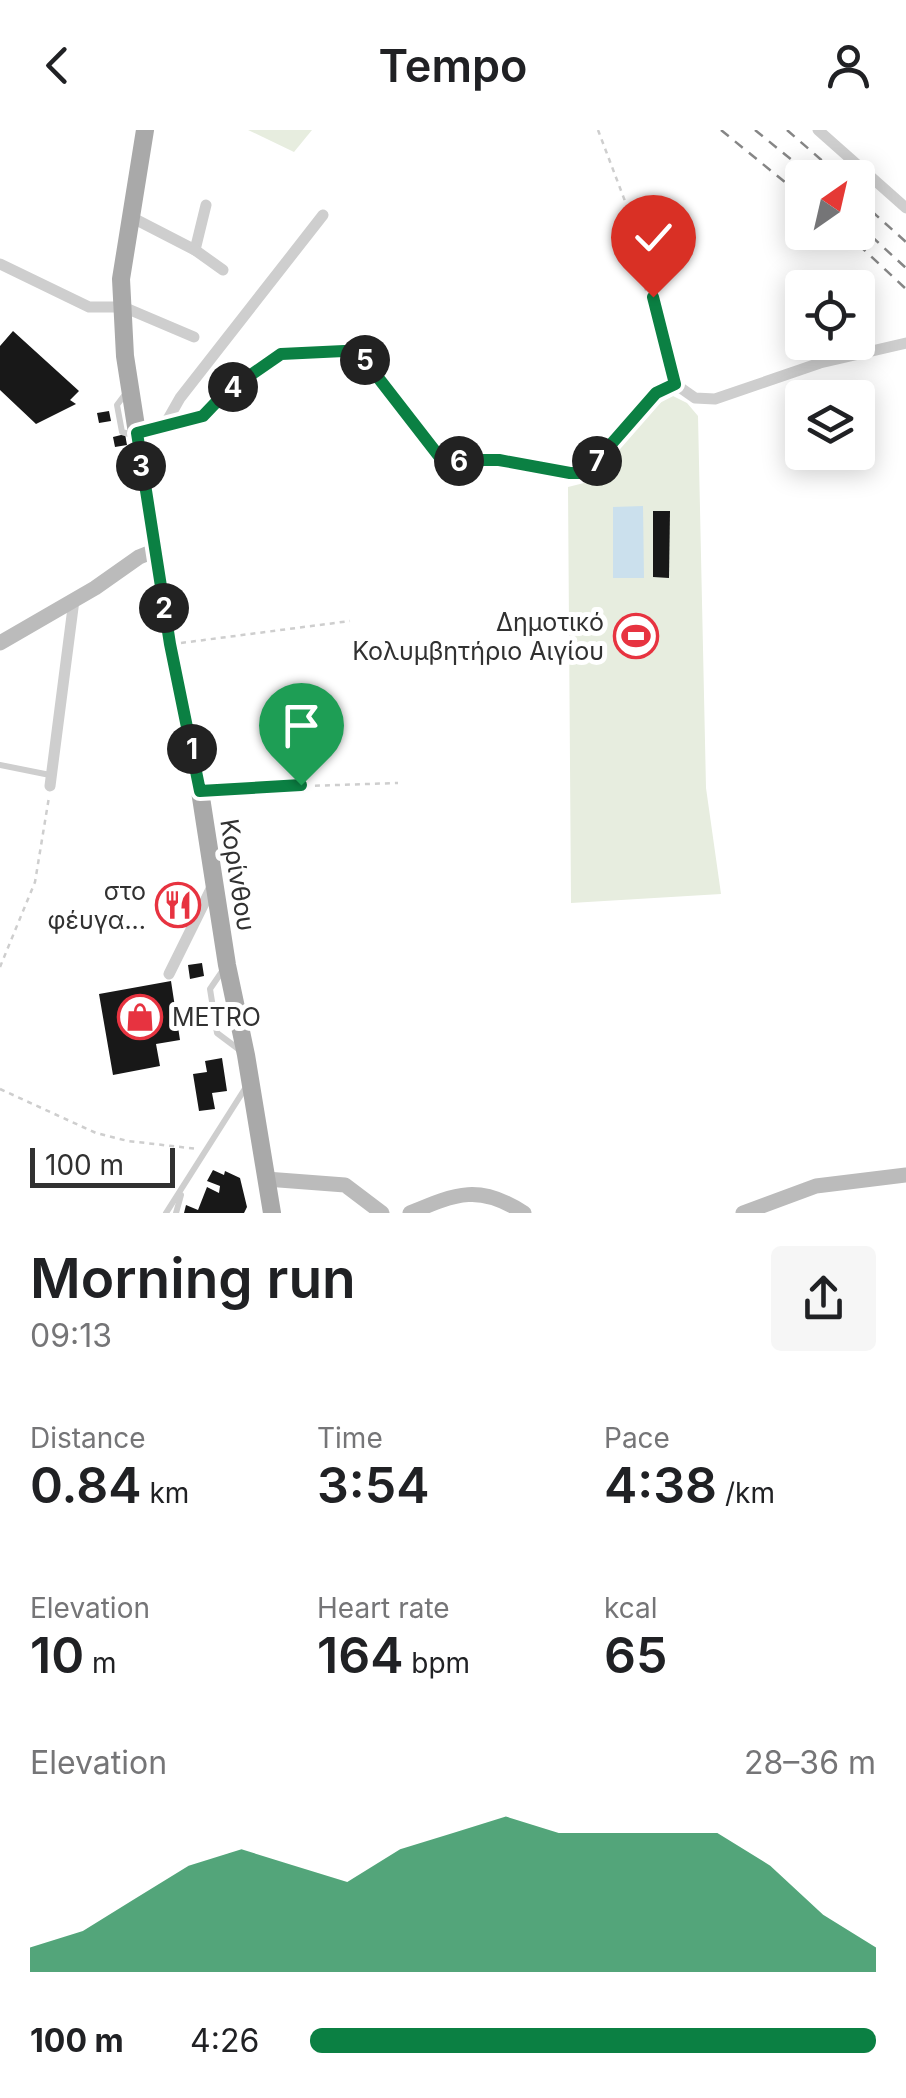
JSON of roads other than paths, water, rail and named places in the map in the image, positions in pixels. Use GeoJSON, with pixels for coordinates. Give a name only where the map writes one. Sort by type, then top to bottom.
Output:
{"type":"FeatureCollection","features":[{"type":"Feature","properties":{"kind":"main road","name":"Κορίνθου"},"geometry":{"type":"LineString","coordinates":[[145,130],[123,252],[121,307],[130,388],[170,644],[200,791],[226,965],[246,1055],[272,1213]]}},
{"type":"Feature","properties":{"kind":"street"},"geometry":{"type":"LineString","coordinates":[[818,130],[906,208]]}},
{"type":"Feature","properties":{"kind":"street"},"geometry":{"type":"LineString","coordinates":[[195,250],[206,205]]}},
{"type":"Feature","properties":{"kind":"street"},"geometry":{"type":"LineString","coordinates":[[163,428],[180,398],[323,214]]}},
{"type":"Feature","properties":{"kind":"street"},"geometry":{"type":"LineString","coordinates":[[129,216],[195,250],[223,270]]}},
{"type":"Feature","properties":{"kind":"street"},"geometry":{"type":"LineString","coordinates":[[632,220],[675,384],[696,398],[707,400],[835,358],[906,343]]}},
{"type":"Feature","properties":{"kind":"street"},"geometry":{"type":"LineString","coordinates":[[0,264],[88,307],[121,307],[194,338]]}},
{"type":"Feature","properties":{"kind":"street"},"geometry":{"type":"LineString","coordinates":[[137,435],[203,416],[225,393],[281,354],[344,351],[356,353],[366,362],[442,460],[499,460],[580,473],[592,466],[656,393],[675,384]]}},
{"type":"Feature","properties":{"kind":"street"},"geometry":{"type":"LineString","coordinates":[[0,642],[154,551]]}},
{"type":"Feature","properties":{"kind":"street"},"geometry":{"type":"LineString","coordinates":[[51,781],[74,600]]}},
{"type":"Feature","properties":{"kind":"street"},"geometry":{"type":"LineString","coordinates":[[169,974],[214,882]]}},
{"type":"Feature","properties":{"kind":"street"},"geometry":{"type":"LineString","coordinates":[[743,1213],[816,1186],[906,1176]]}},
{"type":"Feature","properties":{"kind":"street"},"geometry":{"type":"LineString","coordinates":[[266,1180],[345,1185],[382,1213]]}},
{"type":"Feature","properties":{"kind":"street"},"geometry":{"type":"LineString","coordinates":[[411,1213],[482,1193],[503,1198],[524,1213]]}},
{"type":"Feature","properties":{"kind":"lane"},"geometry":{"type":"LineString","coordinates":[[0,765],[51,781]]}},
{"type":"Feature","properties":{"kind":"lane"},"geometry":{"type":"LineString","coordinates":[[166,1213],[250,1082]]}},
{"type":"Feature","properties":{"kind":"lane"},"geometry":{"type":"LineString","coordinates":[[176,1213],[182,1192]]}},
{"type":"Feature","properties":{"kind":"water"},"geometry":{"type":"Polygon","coordinates":[[[643,506],[644,578],[613,578],[613,507],[643,506]]]}},
{"type":"Feature","properties":{"kind":"railway"},"geometry":{"type":"LineString","coordinates":[[721,130],[785,182]]}},
{"type":"Feature","properties":{"kind":"railway"},"geometry":{"type":"LineString","coordinates":[[755,130],[792,160]]}},
{"type":"Feature","properties":{"kind":"railway"},"geometry":{"type":"LineString","coordinates":[[787,130],[821,160]]}},
{"type":"Feature","properties":{"kind":"railway"},"geometry":{"type":"LineString","coordinates":[[875,214],[906,242]]}},
{"type":"Feature","properties":{"kind":"railway"},"geometry":{"type":"LineString","coordinates":[[875,240],[906,268]]}},
{"type":"Feature","properties":{"kind":"railway"},"geometry":{"type":"LineString","coordinates":[[864,250],[906,289]]}},
{"type":"Feature","properties":{"kind":"place","name":"Δημοτικό Κολυμβητήριο Αιγίου"},"geometry":{"type":"Point","coordinates":[636,636]}},
{"type":"Feature","properties":{"kind":"place","name":"στο φέυγα..."},"geometry":{"type":"Point","coordinates":[178,905]}},
{"type":"Feature","properties":{"kind":"place","name":"METRO"},"geometry":{"type":"Point","coordinates":[140,1017]}}]}
